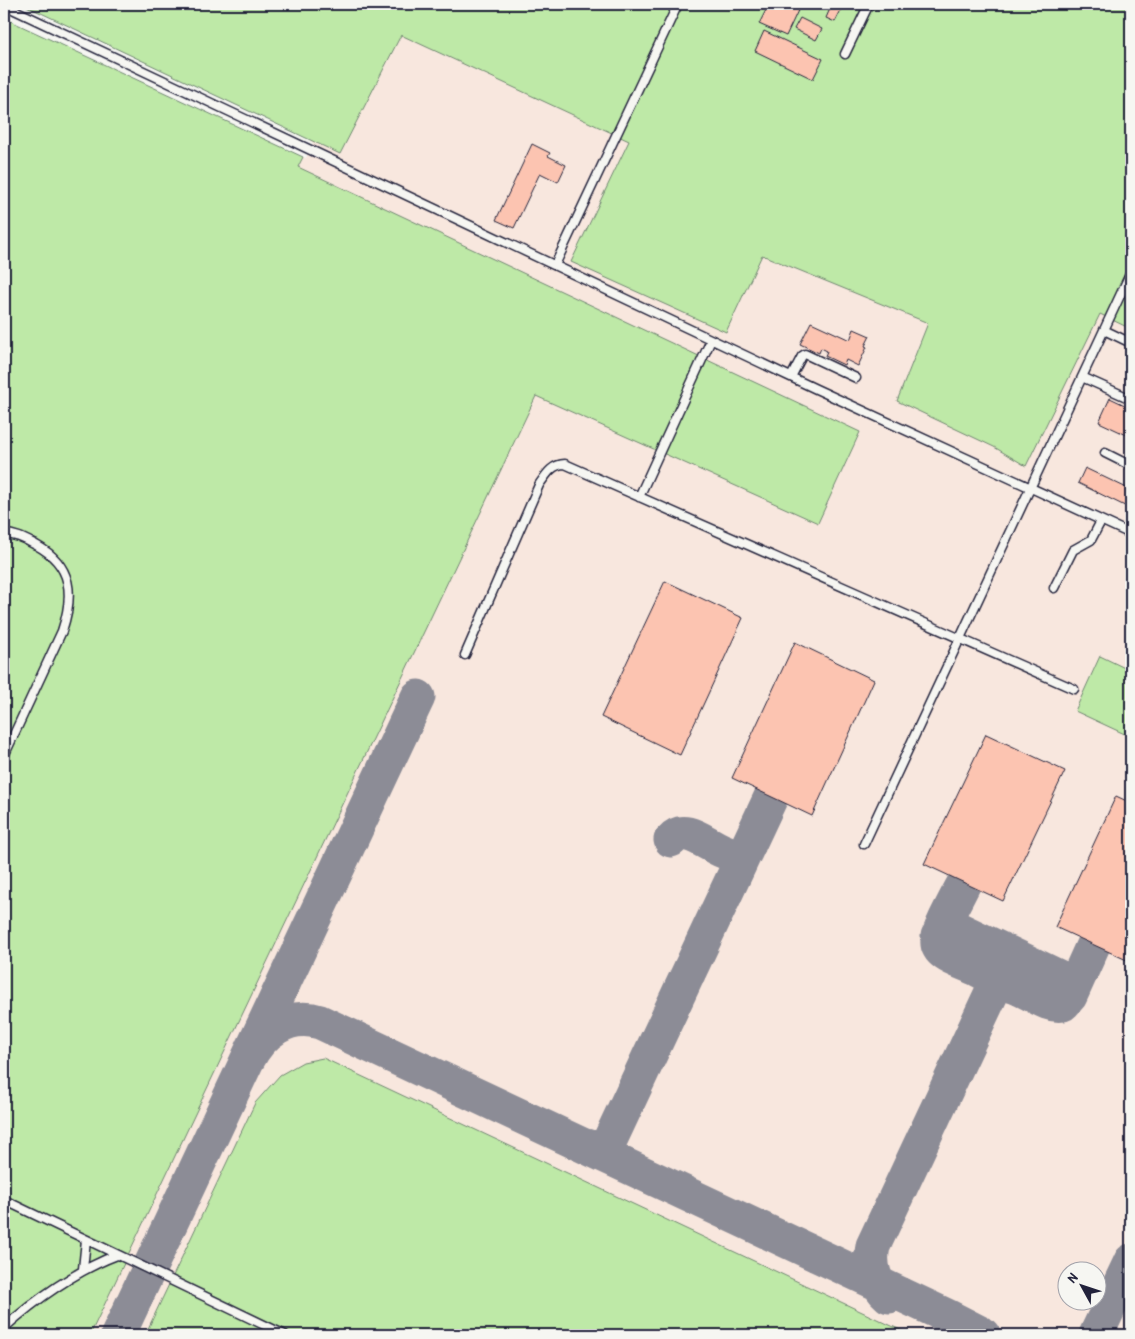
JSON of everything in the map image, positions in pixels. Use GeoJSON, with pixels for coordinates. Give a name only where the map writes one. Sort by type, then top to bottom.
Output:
{"type":"FeatureCollection","features":[{"type":"Feature","properties":{"kind":"lane"},"geometry":{"type":"LineString","coordinates":[[555,265],[678,4]]}},
{"type":"Feature","properties":{"kind":"lane"},"geometry":{"type":"LineString","coordinates":[[845,54],[869,4]]}},
{"type":"Feature","properties":{"kind":"lane"},"geometry":{"type":"LineString","coordinates":[[4,5],[711,340],[1030,489],[1131,534]]}},
{"type":"Feature","properties":{"kind":"lane"},"geometry":{"type":"LineString","coordinates":[[864,844],[1131,272]]}},
{"type":"Feature","properties":{"kind":"lane"},"geometry":{"type":"LineString","coordinates":[[1104,330],[1131,343]]}},
{"type":"Feature","properties":{"kind":"lane"},"geometry":{"type":"LineString","coordinates":[[639,497],[711,340]]}},
{"type":"Feature","properties":{"kind":"lane"},"geometry":{"type":"LineString","coordinates":[[791,377],[802,356],[805,354],[856,378]]}},
{"type":"Feature","properties":{"kind":"lane"},"geometry":{"type":"LineString","coordinates":[[1082,377],[1131,399]]}},
{"type":"Feature","properties":{"kind":"lane"},"geometry":{"type":"LineString","coordinates":[[1105,453],[1131,466]]}},
{"type":"Feature","properties":{"kind":"lane"},"geometry":{"type":"LineString","coordinates":[[465,655],[539,485],[552,468],[559,464],[564,464],[1074,689]]}},
{"type":"Feature","properties":{"kind":"lane"},"geometry":{"type":"LineString","coordinates":[[1054,588],[1073,550],[1091,540],[1101,521]]}},
{"type":"Feature","properties":{"kind":"lane"},"geometry":{"type":"LineString","coordinates":[[4,534],[20,537],[53,556],[62,566],[70,594],[62,631],[4,756]]}},
{"type":"Feature","properties":{"kind":"lane"},"geometry":{"type":"LineString","coordinates":[[4,1200],[285,1335]]}},
{"type":"Feature","properties":{"kind":"lane"},"geometry":{"type":"LineString","coordinates":[[83,1269],[86,1240]]}},
{"type":"Feature","properties":{"kind":"lane"},"geometry":{"type":"LineString","coordinates":[[4,1328],[29,1307],[83,1269],[117,1255]]}},
{"type":"Feature","properties":{"kind":"shaded area"},"geometry":{"type":"Polygon","coordinates":[[[375,4],[1131,4],[1131,1335],[4,1335],[4,517],[285,193],[303,157],[306,158],[313,143],[310,141],[375,4]]]}},
{"type":"Feature","properties":{"kind":"green space"},"geometry":{"type":"Polygon","coordinates":[[[22,4],[1131,4],[1131,329],[1100,314],[1026,466],[994,447],[897,401],[928,323],[762,255],[726,332],[571,262],[629,141],[401,35],[340,154],[22,4]]]}},
{"type":"Feature","properties":{"kind":"green space"},"geometry":{"type":"Polygon","coordinates":[[[4,18],[303,157],[298,167],[860,432],[818,523],[536,396],[90,1335],[4,1335],[4,18]]]}},
{"type":"Feature","properties":{"kind":"green space"},"geometry":{"type":"Polygon","coordinates":[[[1100,656],[1131,671],[1131,737],[1075,711],[1100,656]]]}},
{"type":"Feature","properties":{"kind":"green space"},"geometry":{"type":"Polygon","coordinates":[[[323,1058],[911,1335],[145,1335],[255,1103],[280,1075],[303,1062],[323,1058]]]}},
{"type":"Feature","properties":{"kind":"building"},"geometry":{"type":"Polygon","coordinates":[[[769,4],[801,4],[786,36],[759,24],[769,4]]]}},
{"type":"Feature","properties":{"kind":"building"},"geometry":{"type":"Polygon","coordinates":[[[832,4],[844,4],[835,22],[826,18],[832,4]]]}},
{"type":"Feature","properties":{"kind":"building"},"geometry":{"type":"Polygon","coordinates":[[[800,18],[822,29],[816,40],[794,29],[800,18]]]}},
{"type":"Feature","properties":{"kind":"building"},"geometry":{"type":"Polygon","coordinates":[[[764,31],[823,59],[813,79],[755,51],[764,31]]]}},
{"type":"Feature","properties":{"kind":"building"},"geometry":{"type":"Polygon","coordinates":[[[532,144],[550,153],[548,156],[566,165],[558,182],[540,173],[514,228],[496,220],[532,144]]]}},
{"type":"Feature","properties":{"kind":"building"},"geometry":{"type":"Polygon","coordinates":[[[811,322],[850,340],[854,329],[870,336],[858,366],[846,360],[844,365],[825,356],[827,351],[821,348],[819,353],[800,344],[811,322]]]}},
{"type":"Feature","properties":{"kind":"building"},"geometry":{"type":"Polygon","coordinates":[[[1110,398],[1131,408],[1131,437],[1099,422],[1110,398]]]}},
{"type":"Feature","properties":{"kind":"building"},"geometry":{"type":"Polygon","coordinates":[[[1085,468],[1131,490],[1131,509],[1078,483],[1085,468]]]}},
{"type":"Feature","properties":{"kind":"building"},"geometry":{"type":"Polygon","coordinates":[[[665,581],[743,618],[680,755],[601,717],[665,581]]]}},
{"type":"Feature","properties":{"kind":"building"},"geometry":{"type":"Polygon","coordinates":[[[795,642],[874,680],[812,816],[732,778],[795,642]]]}},
{"type":"Feature","properties":{"kind":"building"},"geometry":{"type":"Polygon","coordinates":[[[986,734],[1065,771],[1003,901],[924,864],[986,734]]]}},
{"type":"Feature","properties":{"kind":"building"},"geometry":{"type":"Polygon","coordinates":[[[1116,796],[1131,803],[1131,962],[1055,927],[1116,796]]]}},
{"type":"Feature","properties":{"kind":"taxiway"},"geometry":{"type":"LineString","coordinates":[[118,1335],[418,697]]}},
{"type":"Feature","properties":{"kind":"taxiway"},"geometry":{"type":"LineString","coordinates":[[586,1146],[599,1147],[605,1145],[610,1140],[771,797]]}},
{"type":"Feature","properties":{"kind":"taxiway"},"geometry":{"type":"LineString","coordinates":[[671,840],[679,834],[688,834],[719,850],[730,853],[739,853],[747,847]]}},
{"type":"Feature","properties":{"kind":"taxiway"},"geometry":{"type":"LineString","coordinates":[[964,883],[939,935],[939,947],[952,958],[988,976],[993,983],[992,992],[999,986],[1007,985],[1016,987],[1045,1001],[1063,1004],[1070,996],[1093,945]]}},
{"type":"Feature","properties":{"kind":"taxiway"},"geometry":{"type":"LineString","coordinates":[[938,936],[946,929],[956,928],[1063,979],[1069,985],[1070,996]]}},
{"type":"Feature","properties":{"kind":"taxiway"},"geometry":{"type":"LineString","coordinates":[[889,1296],[876,1279],[872,1267],[873,1246],[992,992]]}},
{"type":"Feature","properties":{"kind":"taxiway"},"geometry":{"type":"LineString","coordinates":[[247,1061],[260,1042],[277,1027],[297,1020],[320,1022],[984,1335]]}},
{"type":"Feature","properties":{"kind":"taxiway"},"geometry":{"type":"LineString","coordinates":[[1096,1335],[1131,1261]]}}]}
